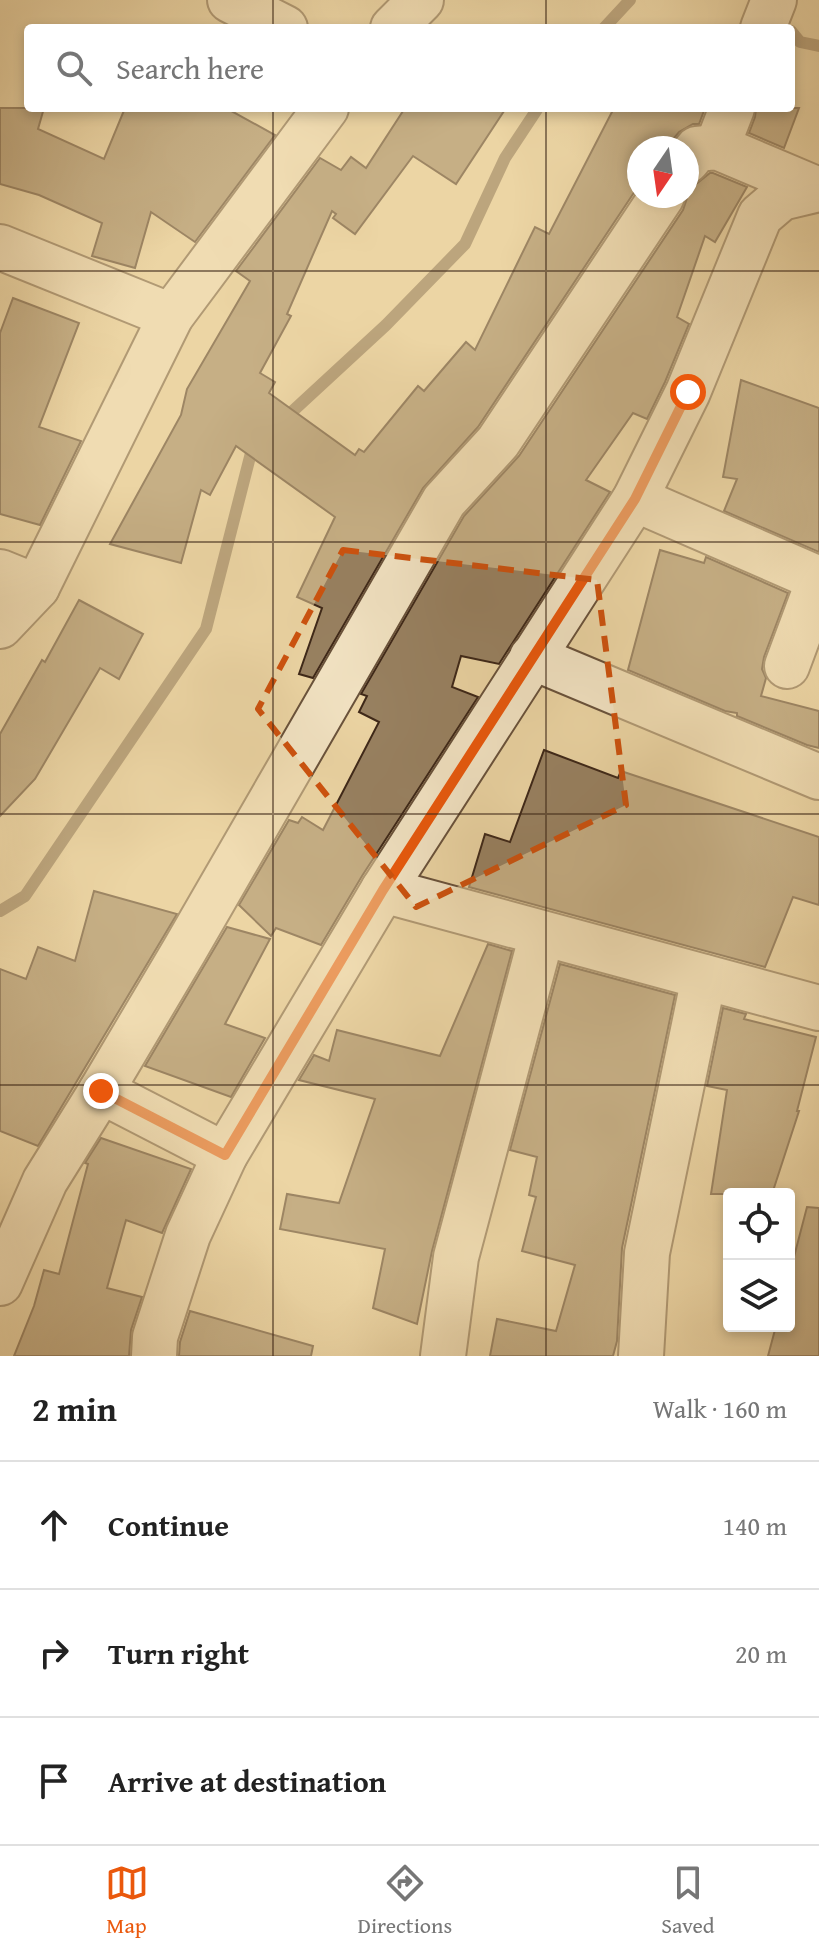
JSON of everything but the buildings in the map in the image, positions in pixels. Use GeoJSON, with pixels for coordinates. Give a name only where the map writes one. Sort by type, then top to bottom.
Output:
{"type":"FeatureCollection","features":[{"type":"Feature","properties":{"kind":"street"},"geometry":{"type":"LineString","coordinates":[[230,0],[277,24]]}},
{"type":"Feature","properties":{"kind":"street"},"geometry":{"type":"LineString","coordinates":[[397,24],[421,0]]}},
{"type":"Feature","properties":{"kind":"street"},"geometry":{"type":"LineString","coordinates":[[765,24],[774,0]]}},
{"type":"Feature","properties":{"kind":"street"},"geometry":{"type":"LineString","coordinates":[[0,626],[19,579],[171,316],[323,112]]}},
{"type":"Feature","properties":{"kind":"street"},"geometry":{"type":"LineString","coordinates":[[712,139],[818,189]]}},
{"type":"Feature","properties":{"kind":"street"},"geometry":{"type":"LineString","coordinates":[[154,1356],[155,1337],[188,1235],[225,1155],[383,890],[635,499],[688,392],[760,216],[781,198],[818,189]]}},
{"type":"Feature","properties":{"kind":"street"},"geometry":{"type":"LineString","coordinates":[[0,1283],[45,1181],[101,1091],[444,501],[498,442],[654,208]]}},
{"type":"Feature","properties":{"kind":"street"},"geometry":{"type":"LineString","coordinates":[[0,247],[171,316]]}},
{"type":"Feature","properties":{"kind":"street"},"geometry":{"type":"LineString","coordinates":[[635,499],[819,580],[787,666]]}},
{"type":"Feature","properties":{"kind":"street"},"geometry":{"type":"LineString","coordinates":[[532,657],[819,777]]}},
{"type":"Feature","properties":{"kind":"street"},"geometry":{"type":"LineString","coordinates":[[383,890],[819,1008]]}},
{"type":"Feature","properties":{"kind":"street"},"geometry":{"type":"LineString","coordinates":[[443,1356],[456,1257],[542,934]]}},
{"type":"Feature","properties":{"kind":"street"},"geometry":{"type":"LineString","coordinates":[[641,1356],[647,1253],[704,977]]}},
{"type":"Feature","properties":{"kind":"street"},"geometry":{"type":"LineString","coordinates":[[101,1091],[225,1155]]}},
{"type":"Feature","properties":{"kind":"highlighted area"},"geometry":{"type":"Polygon","coordinates":[[[343,550],[597,580],[626,805],[416,907],[258,709],[343,550]]]}},
{"type":"Feature","properties":{"kind":"waterway"},"geometry":{"type":"LineString","coordinates":[[608,24],[630,0]]}},
{"type":"Feature","properties":{"kind":"waterway"},"geometry":{"type":"LineString","coordinates":[[795,36],[800,42],[819,46]]}},
{"type":"Feature","properties":{"kind":"waterway"},"geometry":{"type":"LineString","coordinates":[[282,421],[386,325],[465,244],[505,158],[535,112]]}},
{"type":"Feature","properties":{"kind":"waterway"},"geometry":{"type":"LineString","coordinates":[[0,911],[25,896],[206,629],[252,449],[257,444]]}},
{"type":"Feature","properties":{"kind":"route"},"geometry":{"type":"LineString","coordinates":[[101,1091],[225,1155],[383,890],[635,499],[688,392]]}}]}
